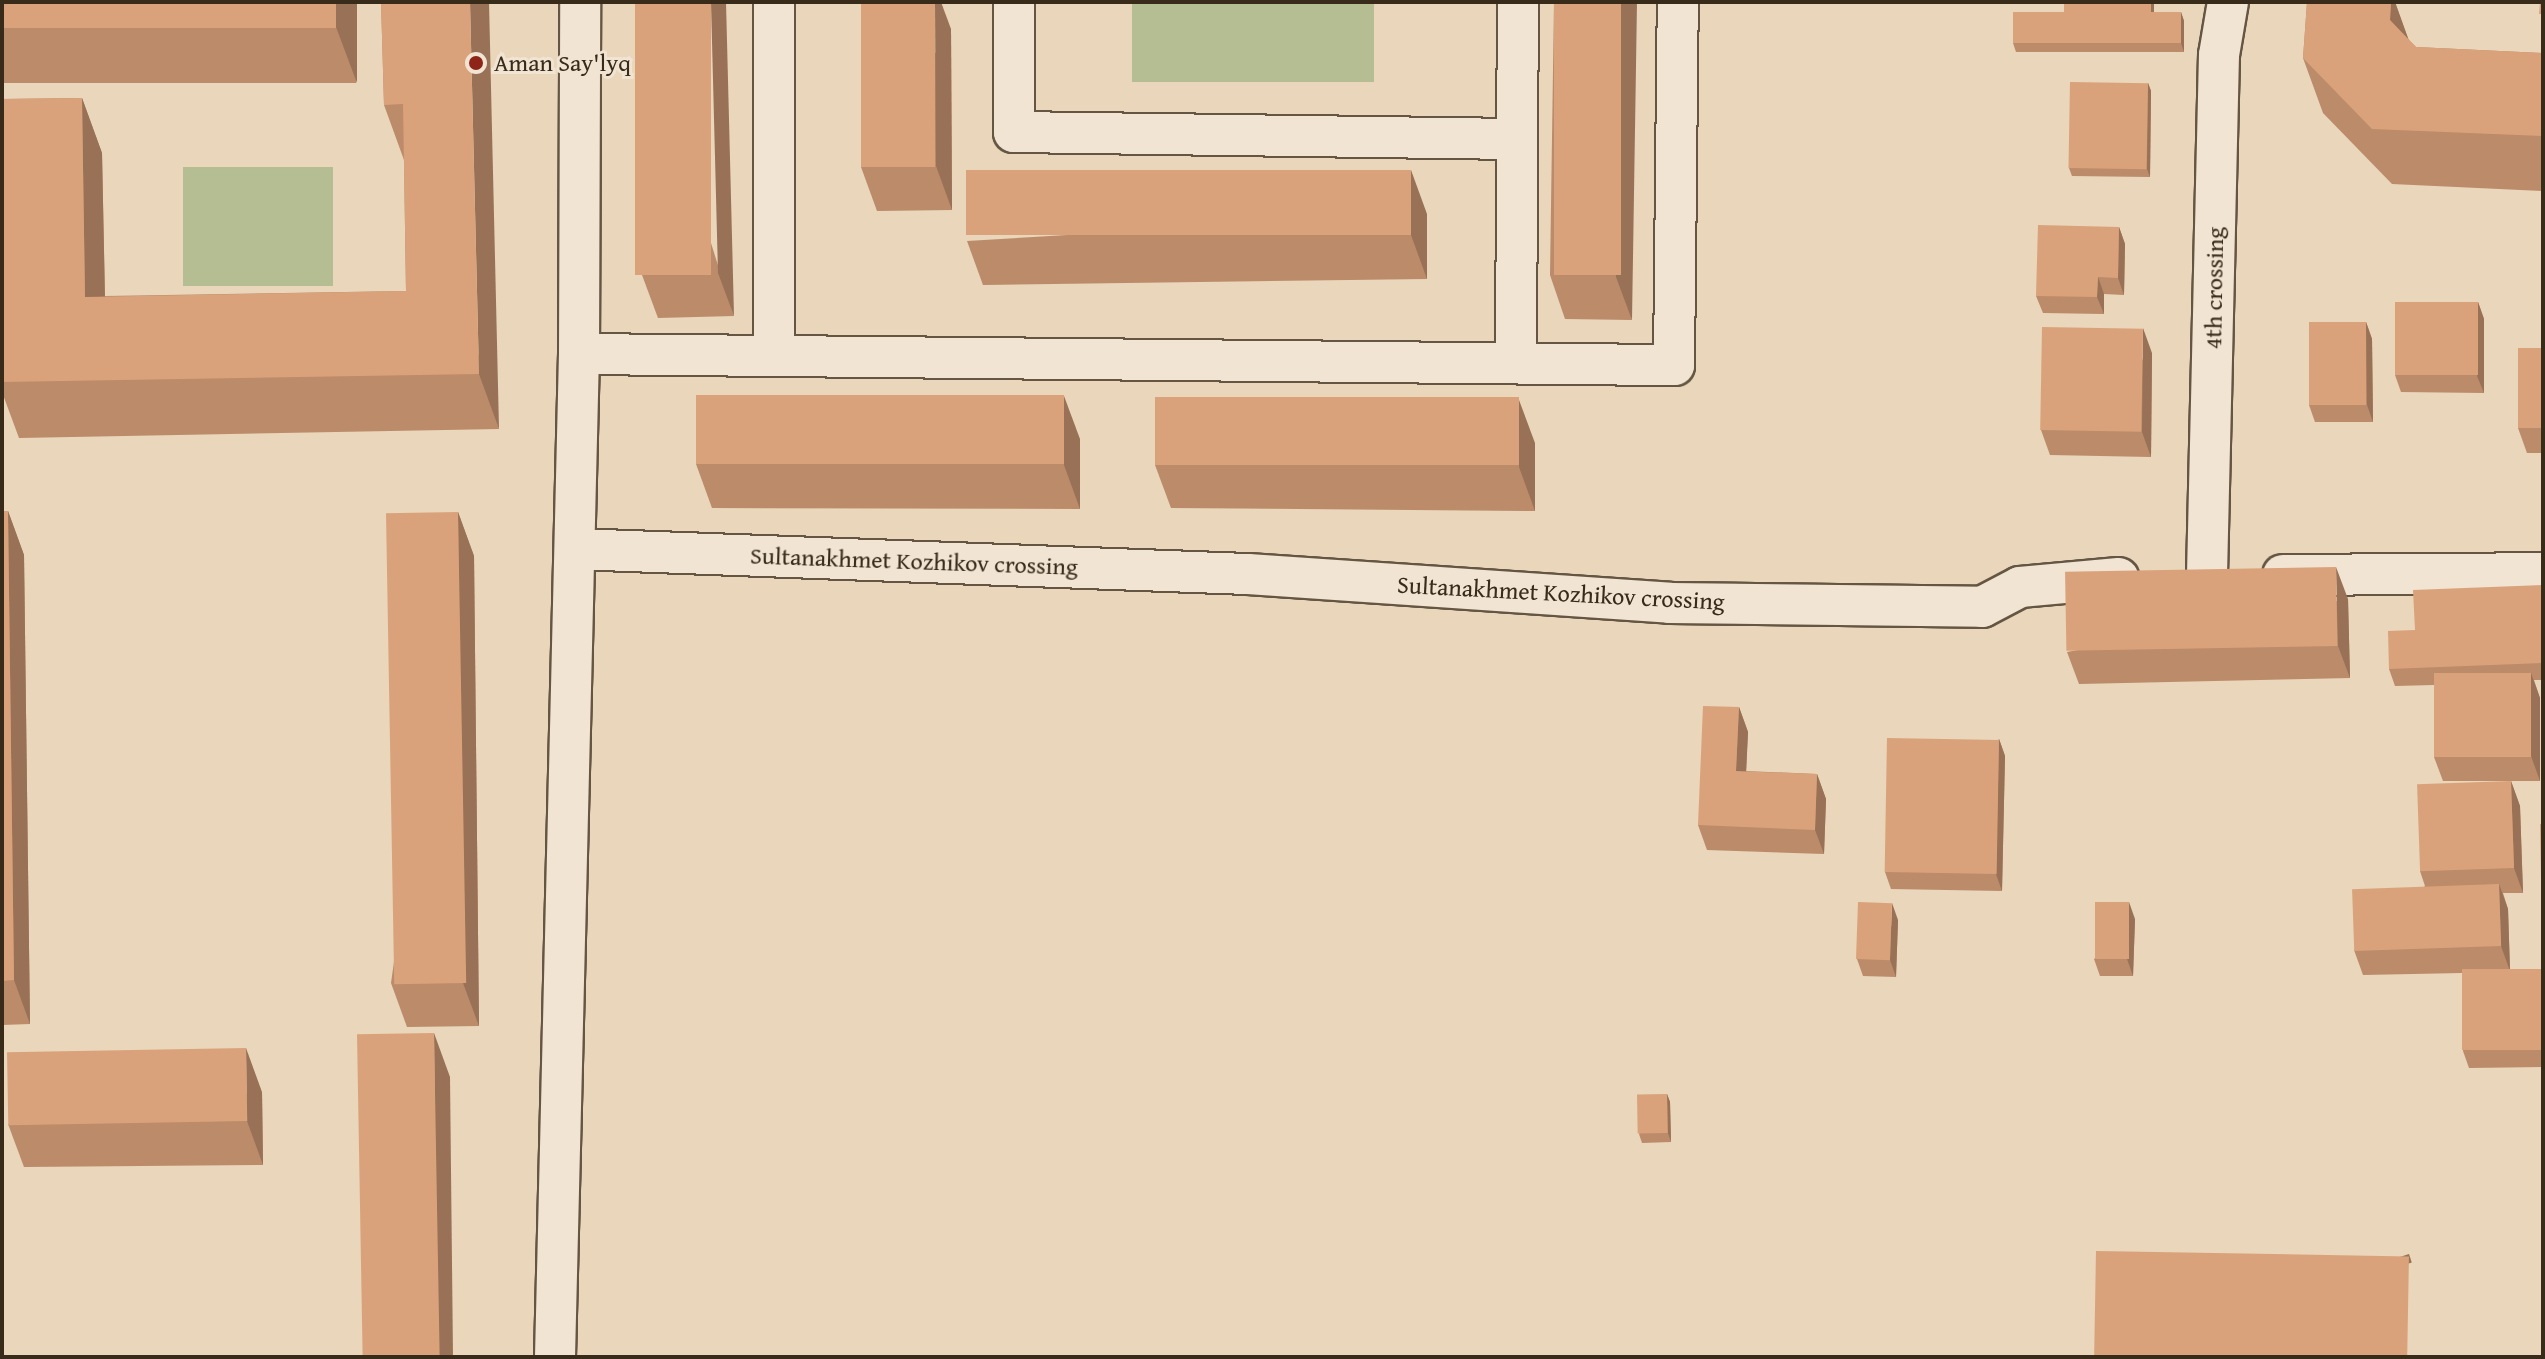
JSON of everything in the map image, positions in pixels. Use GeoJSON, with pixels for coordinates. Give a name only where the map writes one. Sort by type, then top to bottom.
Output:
{"type":"FeatureCollection","features":[{"type":"Feature","properties":{"kind":"street"},"geometry":{"type":"LineString","coordinates":[[555,1357],[579,354],[580,2]]}},
{"type":"Feature","properties":{"kind":"street"},"geometry":{"type":"LineString","coordinates":[[774,2],[774,356]]}},
{"type":"Feature","properties":{"kind":"street"},"geometry":{"type":"LineString","coordinates":[[1014,2],[1014,132],[1514,139]]}},
{"type":"Feature","properties":{"kind":"street"},"geometry":{"type":"LineString","coordinates":[[1516,361],[1514,139],[1518,2]]}},
{"type":"Feature","properties":{"kind":"street"},"geometry":{"type":"LineString","coordinates":[[579,354],[1516,361],[1674,365],[1678,2]]}},
{"type":"Feature","properties":{"kind":"street","name":"4th crossing"},"geometry":{"type":"LineString","coordinates":[[2207,575],[2219,55],[2228,2]]}},
{"type":"Feature","properties":{"kind":"street","name":"Sultanakhmet Kozhikov crossing"},"geometry":{"type":"LineString","coordinates":[[575,549],[1248,574],[1670,603],[1982,607],[2020,587],[2057,580],[2207,575],[2543,573]]}},
{"type":"Feature","properties":{"kind":"green space"},"geometry":{"type":"Polygon","coordinates":[[[1132,2],[1374,2],[1374,82],[1132,82],[1132,2]]]}},
{"type":"Feature","properties":{"kind":"green space"},"geometry":{"type":"Polygon","coordinates":[[[183,167],[333,167],[333,286],[183,286],[183,167]]]}},
{"type":"Feature","properties":{"kind":"building"},"geometry":{"type":"Polygon","coordinates":[[[2,2],[336,2],[336,28],[2,28],[2,2]]]}},
{"type":"Feature","properties":{"kind":"building"},"geometry":{"type":"Polygon","coordinates":[[[381,2],[470,2],[479,374],[2,382],[2,99],[82,98],[85,297],[406,291],[403,104],[384,105],[381,2]]]}},
{"type":"Feature","properties":{"kind":"building"},"geometry":{"type":"Polygon","coordinates":[[[635,2],[711,2],[711,275],[635,275],[635,2]]]}},
{"type":"Feature","properties":{"kind":"building"},"geometry":{"type":"Polygon","coordinates":[[[861,2],[935,2],[935,167],[861,167],[861,2]]]}},
{"type":"Feature","properties":{"kind":"building"},"geometry":{"type":"Polygon","coordinates":[[[1554,2],[1621,2],[1621,275],[1554,275],[1554,2]]]}},
{"type":"Feature","properties":{"kind":"building"},"geometry":{"type":"Polygon","coordinates":[[[2064,2],[2151,2],[2151,12],[2181,12],[2181,43],[2013,43],[2013,12],[2064,12],[2064,2]]]}},
{"type":"Feature","properties":{"kind":"building"},"geometry":{"type":"Polygon","coordinates":[[[2307,2],[2391,2],[2390,20],[2416,47],[2543,53],[2543,136],[2372,129],[2303,58],[2307,2]]]}},
{"type":"Feature","properties":{"kind":"building"},"geometry":{"type":"Polygon","coordinates":[[[2540,2],[2543,2],[2543,14],[2539,14],[2540,2]]]}},
{"type":"Feature","properties":{"kind":"building"},"geometry":{"type":"Polygon","coordinates":[[[2070,82],[2148,83],[2146,169],[2068,168],[2070,82]]]}},
{"type":"Feature","properties":{"kind":"building"},"geometry":{"type":"Polygon","coordinates":[[[966,170],[1411,170],[1411,235],[966,235],[966,170]]]}},
{"type":"Feature","properties":{"kind":"building"},"geometry":{"type":"Polygon","coordinates":[[[2038,225],[2119,227],[2118,278],[2098,277],[2097,297],[2036,296],[2038,225]]]}},
{"type":"Feature","properties":{"kind":"building"},"geometry":{"type":"Polygon","coordinates":[[[2395,302],[2478,302],[2478,375],[2395,375],[2395,302]]]}},
{"type":"Feature","properties":{"kind":"building"},"geometry":{"type":"Polygon","coordinates":[[[2309,322],[2366,322],[2366,405],[2309,405],[2309,322]]]}},
{"type":"Feature","properties":{"kind":"building"},"geometry":{"type":"Polygon","coordinates":[[[2042,327],[2143,329],[2141,432],[2040,430],[2042,327]]]}},
{"type":"Feature","properties":{"kind":"building"},"geometry":{"type":"Polygon","coordinates":[[[2518,348],[2543,348],[2543,428],[2518,428],[2518,348]]]}},
{"type":"Feature","properties":{"kind":"building"},"geometry":{"type":"Polygon","coordinates":[[[696,395],[1064,395],[1064,464],[696,464],[696,395]]]}},
{"type":"Feature","properties":{"kind":"building"},"geometry":{"type":"Polygon","coordinates":[[[1155,397],[1519,397],[1519,465],[1155,465],[1155,397]]]}},
{"type":"Feature","properties":{"kind":"building"},"geometry":{"type":"Polygon","coordinates":[[[2,511],[8,511],[14,980],[2,981],[2,511]]]}},
{"type":"Feature","properties":{"kind":"building"},"geometry":{"type":"Polygon","coordinates":[[[458,512],[466,983],[394,984],[386,513],[458,512]]]}},
{"type":"Feature","properties":{"kind":"building"},"geometry":{"type":"Polygon","coordinates":[[[2336,567],[2337,646],[2066,651],[2065,572],[2336,567]]]}},
{"type":"Feature","properties":{"kind":"building"},"geometry":{"type":"Polygon","coordinates":[[[2543,585],[2543,663],[2389,669],[2388,631],[2415,630],[2413,590],[2543,585]]]}},
{"type":"Feature","properties":{"kind":"building"},"geometry":{"type":"Polygon","coordinates":[[[2434,673],[2531,673],[2531,757],[2434,757],[2434,673]]]}},
{"type":"Feature","properties":{"kind":"building"},"geometry":{"type":"Polygon","coordinates":[[[1703,706],[1739,707],[1736,771],[1817,774],[1815,830],[1698,825],[1703,706]]]}},
{"type":"Feature","properties":{"kind":"building"},"geometry":{"type":"Polygon","coordinates":[[[1887,738],[1999,740],[1997,874],[1885,872],[1887,738]]]}},
{"type":"Feature","properties":{"kind":"building"},"geometry":{"type":"Polygon","coordinates":[[[2511,781],[2514,868],[2420,871],[2417,784],[2511,781]]]}},
{"type":"Feature","properties":{"kind":"building"},"geometry":{"type":"Polygon","coordinates":[[[2540,824],[2543,824],[2543,877],[2541,877],[2540,824]]]}},
{"type":"Feature","properties":{"kind":"building"},"geometry":{"type":"Polygon","coordinates":[[[2499,884],[2501,946],[2354,951],[2352,889],[2499,884]]]}},
{"type":"Feature","properties":{"kind":"building"},"geometry":{"type":"Polygon","coordinates":[[[1858,902],[1892,903],[1890,960],[1856,959],[1858,902]]]}},
{"type":"Feature","properties":{"kind":"building"},"geometry":{"type":"Polygon","coordinates":[[[2095,902],[2129,902],[2129,959],[2095,959],[2095,902]]]}},
{"type":"Feature","properties":{"kind":"building"},"geometry":{"type":"Polygon","coordinates":[[[2462,969],[2543,969],[2543,1050],[2462,1050],[2462,969]]]}},
{"type":"Feature","properties":{"kind":"building"},"geometry":{"type":"Polygon","coordinates":[[[434,1033],[440,1357],[363,1357],[357,1034],[434,1033]]]}},
{"type":"Feature","properties":{"kind":"building"},"geometry":{"type":"Polygon","coordinates":[[[246,1048],[247,1121],[8,1125],[7,1052],[246,1048]]]}},
{"type":"Feature","properties":{"kind":"building"},"geometry":{"type":"Polygon","coordinates":[[[1667,1094],[1668,1133],[1638,1134],[1637,1095],[1667,1094]]]}},
{"type":"Feature","properties":{"kind":"building"},"geometry":{"type":"Polygon","coordinates":[[[2096,1251],[2409,1256],[2407,1357],[2094,1357],[2096,1251]]]}},
{"type":"Feature","properties":{"kind":"place","name":"Aman Say'lyq"},"geometry":{"type":"Point","coordinates":[476,63]}}]}
